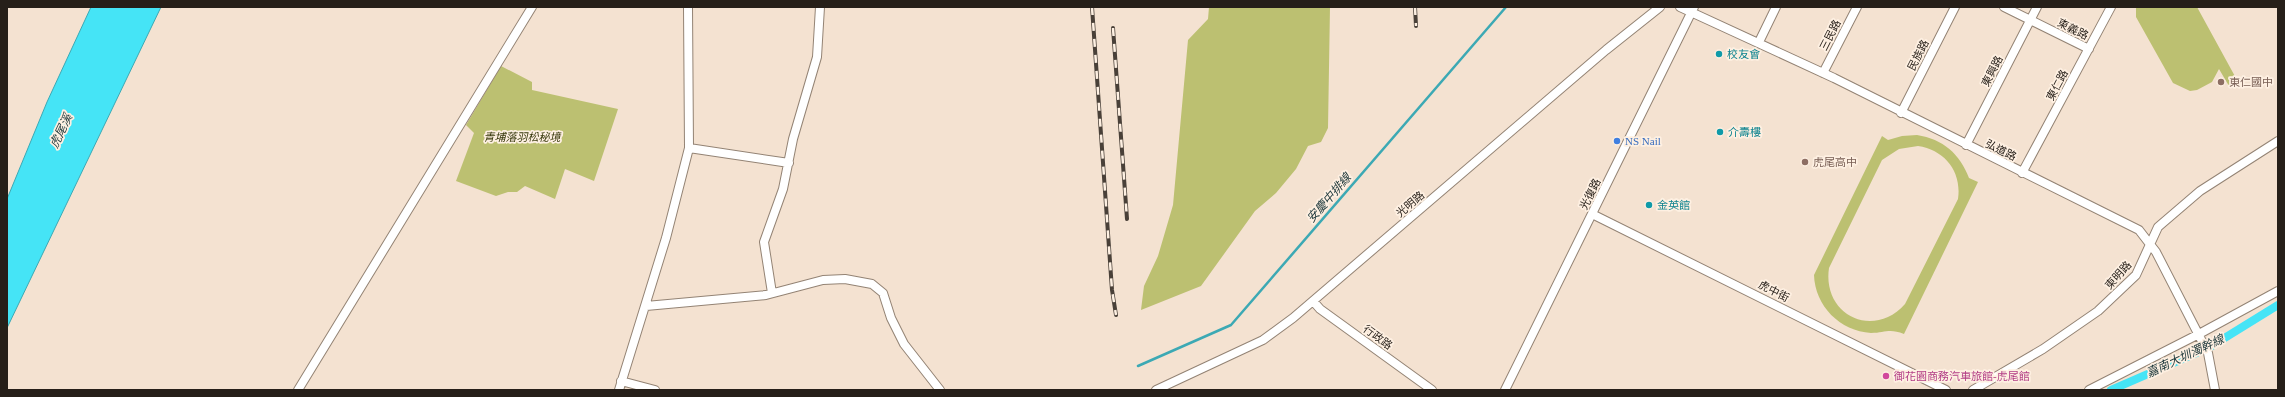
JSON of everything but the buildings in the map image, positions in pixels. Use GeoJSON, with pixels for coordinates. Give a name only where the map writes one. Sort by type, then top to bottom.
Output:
{"type":"FeatureCollection","features":[{"type":"Feature","properties":{"kind":"street"},"geometry":{"type":"LineString","coordinates":[[298,390],[532,7]]}},
{"type":"Feature","properties":{"kind":"street"},"geometry":{"type":"LineString","coordinates":[[619,390],[646,306],[689,148],[688,7]]}},
{"type":"Feature","properties":{"kind":"street"},"geometry":{"type":"LineString","coordinates":[[772,293],[764,242],[783,189],[793,139],[817,57],[820,7]]}},
{"type":"Feature","properties":{"kind":"street","name":"光明路"},"geometry":{"type":"LineString","coordinates":[[1156,390],[1263,340],[1314,301],[1606,50],[1660,7]]}},
{"type":"Feature","properties":{"kind":"street","name":"弘道路"},"geometry":{"type":"LineString","coordinates":[[1680,7],[1693,10],[1823,73],[2139,230],[2150,244],[2201,338],[2208,353],[2215,390]]}},
{"type":"Feature","properties":{"kind":"street"},"geometry":{"type":"LineString","coordinates":[[1759,42],[1776,7]]}},
{"type":"Feature","properties":{"kind":"street","name":"三民路"},"geometry":{"type":"LineString","coordinates":[[1823,73],[1857,7]]}},
{"type":"Feature","properties":{"kind":"street","name":"民族路"},"geometry":{"type":"LineString","coordinates":[[1901,113],[1955,7]]}},
{"type":"Feature","properties":{"kind":"street","name":"東義路"},"geometry":{"type":"LineString","coordinates":[[2004,7],[2090,49]]}},
{"type":"Feature","properties":{"kind":"street","name":"東興路"},"geometry":{"type":"LineString","coordinates":[[1966,145],[2037,7]]}},
{"type":"Feature","properties":{"kind":"street","name":"東仁路"},"geometry":{"type":"LineString","coordinates":[[2022,173],[2090,49],[2111,7]]}},
{"type":"Feature","properties":{"kind":"street","name":"光復路"},"geometry":{"type":"LineString","coordinates":[[1505,390],[1693,10]]}},
{"type":"Feature","properties":{"kind":"street","name":"東明路"},"geometry":{"type":"LineString","coordinates":[[1973,390],[2044,349],[2098,311],[2136,274],[2158,228],[2200,191],[2278,141]]}},
{"type":"Feature","properties":{"kind":"street"},"geometry":{"type":"LineString","coordinates":[[689,148],[789,163]]}},
{"type":"Feature","properties":{"kind":"street","name":"虎中街"},"geometry":{"type":"LineString","coordinates":[[1592,214],[1946,390]]}},
{"type":"Feature","properties":{"kind":"street"},"geometry":{"type":"LineString","coordinates":[[646,306],[772,293],[822,280],[845,278],[872,284],[883,293],[891,318],[904,344],[940,390]]}},
{"type":"Feature","properties":{"kind":"street"},"geometry":{"type":"LineString","coordinates":[[2089,390],[2201,338],[2278,291]]}},
{"type":"Feature","properties":{"kind":"street","name":"行政路"},"geometry":{"type":"LineString","coordinates":[[1314,301],[1320,309],[1432,390]]}},
{"type":"Feature","properties":{"kind":"street"},"geometry":{"type":"LineString","coordinates":[[621,381],[655,390]]}},
{"type":"Feature","properties":{"kind":"green space"},"geometry":{"type":"Polygon","coordinates":[[[1209,7],[1330,7],[1328,128],[1321,142],[1308,146],[1296,169],[1276,193],[1255,211],[1201,286],[1141,310],[1144,286],[1158,256],[1173,205],[1188,40],[1208,19],[1209,7]]]}},
{"type":"Feature","properties":{"kind":"green space"},"geometry":{"type":"Polygon","coordinates":[[[2136,7],[2197,7],[2237,80],[2229,86],[2219,69],[2212,82],[2197,90],[2190,91],[2173,83],[2136,17],[2136,7]]]}},
{"type":"Feature","properties":{"kind":"green space","name":"青埔落羽松秘境"},"geometry":{"type":"Polygon","coordinates":[[[501,66],[532,82],[532,90],[618,109],[594,181],[565,169],[555,199],[525,186],[517,192],[508,192],[496,196],[456,181],[474,133],[466,125],[501,66]]]}},
{"type":"Feature","properties":{"kind":"green space"},"geometry":{"type":"Polygon","coordinates":[[[1917,135],[1943,144],[1961,162],[1969,178],[1978,182],[1904,334],[1891,331],[1871,333],[1860,331],[1849,327],[1831,315],[1819,297],[1815,286],[1814,275],[1882,136],[1888,140],[1902,136],[1917,135]],[[1918,146],[1899,149],[1882,160],[1829,268],[1829,285],[1833,299],[1842,310],[1852,317],[1865,321],[1879,320],[1892,315],[1905,304],[1958,199],[1959,189],[1957,180],[1950,164],[1944,157],[1928,148],[1918,146]]]}},
{"type":"Feature","properties":{"kind":"water","name":"虎尾溪"},"geometry":{"type":"Polygon","coordinates":[[[91,7],[161,7],[7,328],[7,199],[47,102],[91,7]]]}},
{"type":"Feature","properties":{"kind":"waterway","name":"安慶中排線"},"geometry":{"type":"LineString","coordinates":[[1138,366],[1231,325],[1506,7]]}},
{"type":"Feature","properties":{"kind":"waterway","name":"嘉南大圳濁幹線"},"geometry":{"type":"LineString","coordinates":[[2111,390],[2210,347],[2278,305]]}},
{"type":"Feature","properties":{"kind":"railway"},"geometry":{"type":"LineString","coordinates":[[1092,7],[1112,290],[1116,315]]}},
{"type":"Feature","properties":{"kind":"railway"},"geometry":{"type":"LineString","coordinates":[[1415,7],[1416,26]]}},
{"type":"Feature","properties":{"kind":"railway"},"geometry":{"type":"LineString","coordinates":[[1113,28],[1127,219]]}},
{"type":"Feature","properties":{"kind":"place","name":"校友會"},"geometry":{"type":"Point","coordinates":[1719,54]}},
{"type":"Feature","properties":{"kind":"place","name":"東仁國中"},"geometry":{"type":"Point","coordinates":[2221,82]}},
{"type":"Feature","properties":{"kind":"place","name":"介壽樓"},"geometry":{"type":"Point","coordinates":[1720,132]}},
{"type":"Feature","properties":{"kind":"place","name":"NS Nail"},"geometry":{"type":"Point","coordinates":[1617,141]}},
{"type":"Feature","properties":{"kind":"place","name":"虎尾高中"},"geometry":{"type":"Point","coordinates":[1805,162]}},
{"type":"Feature","properties":{"kind":"place","name":"金英館"},"geometry":{"type":"Point","coordinates":[1649,205]}},
{"type":"Feature","properties":{"kind":"place","name":"御花園商務汽車旅館-虎尾館"},"geometry":{"type":"Point","coordinates":[1886,376]}}]}
